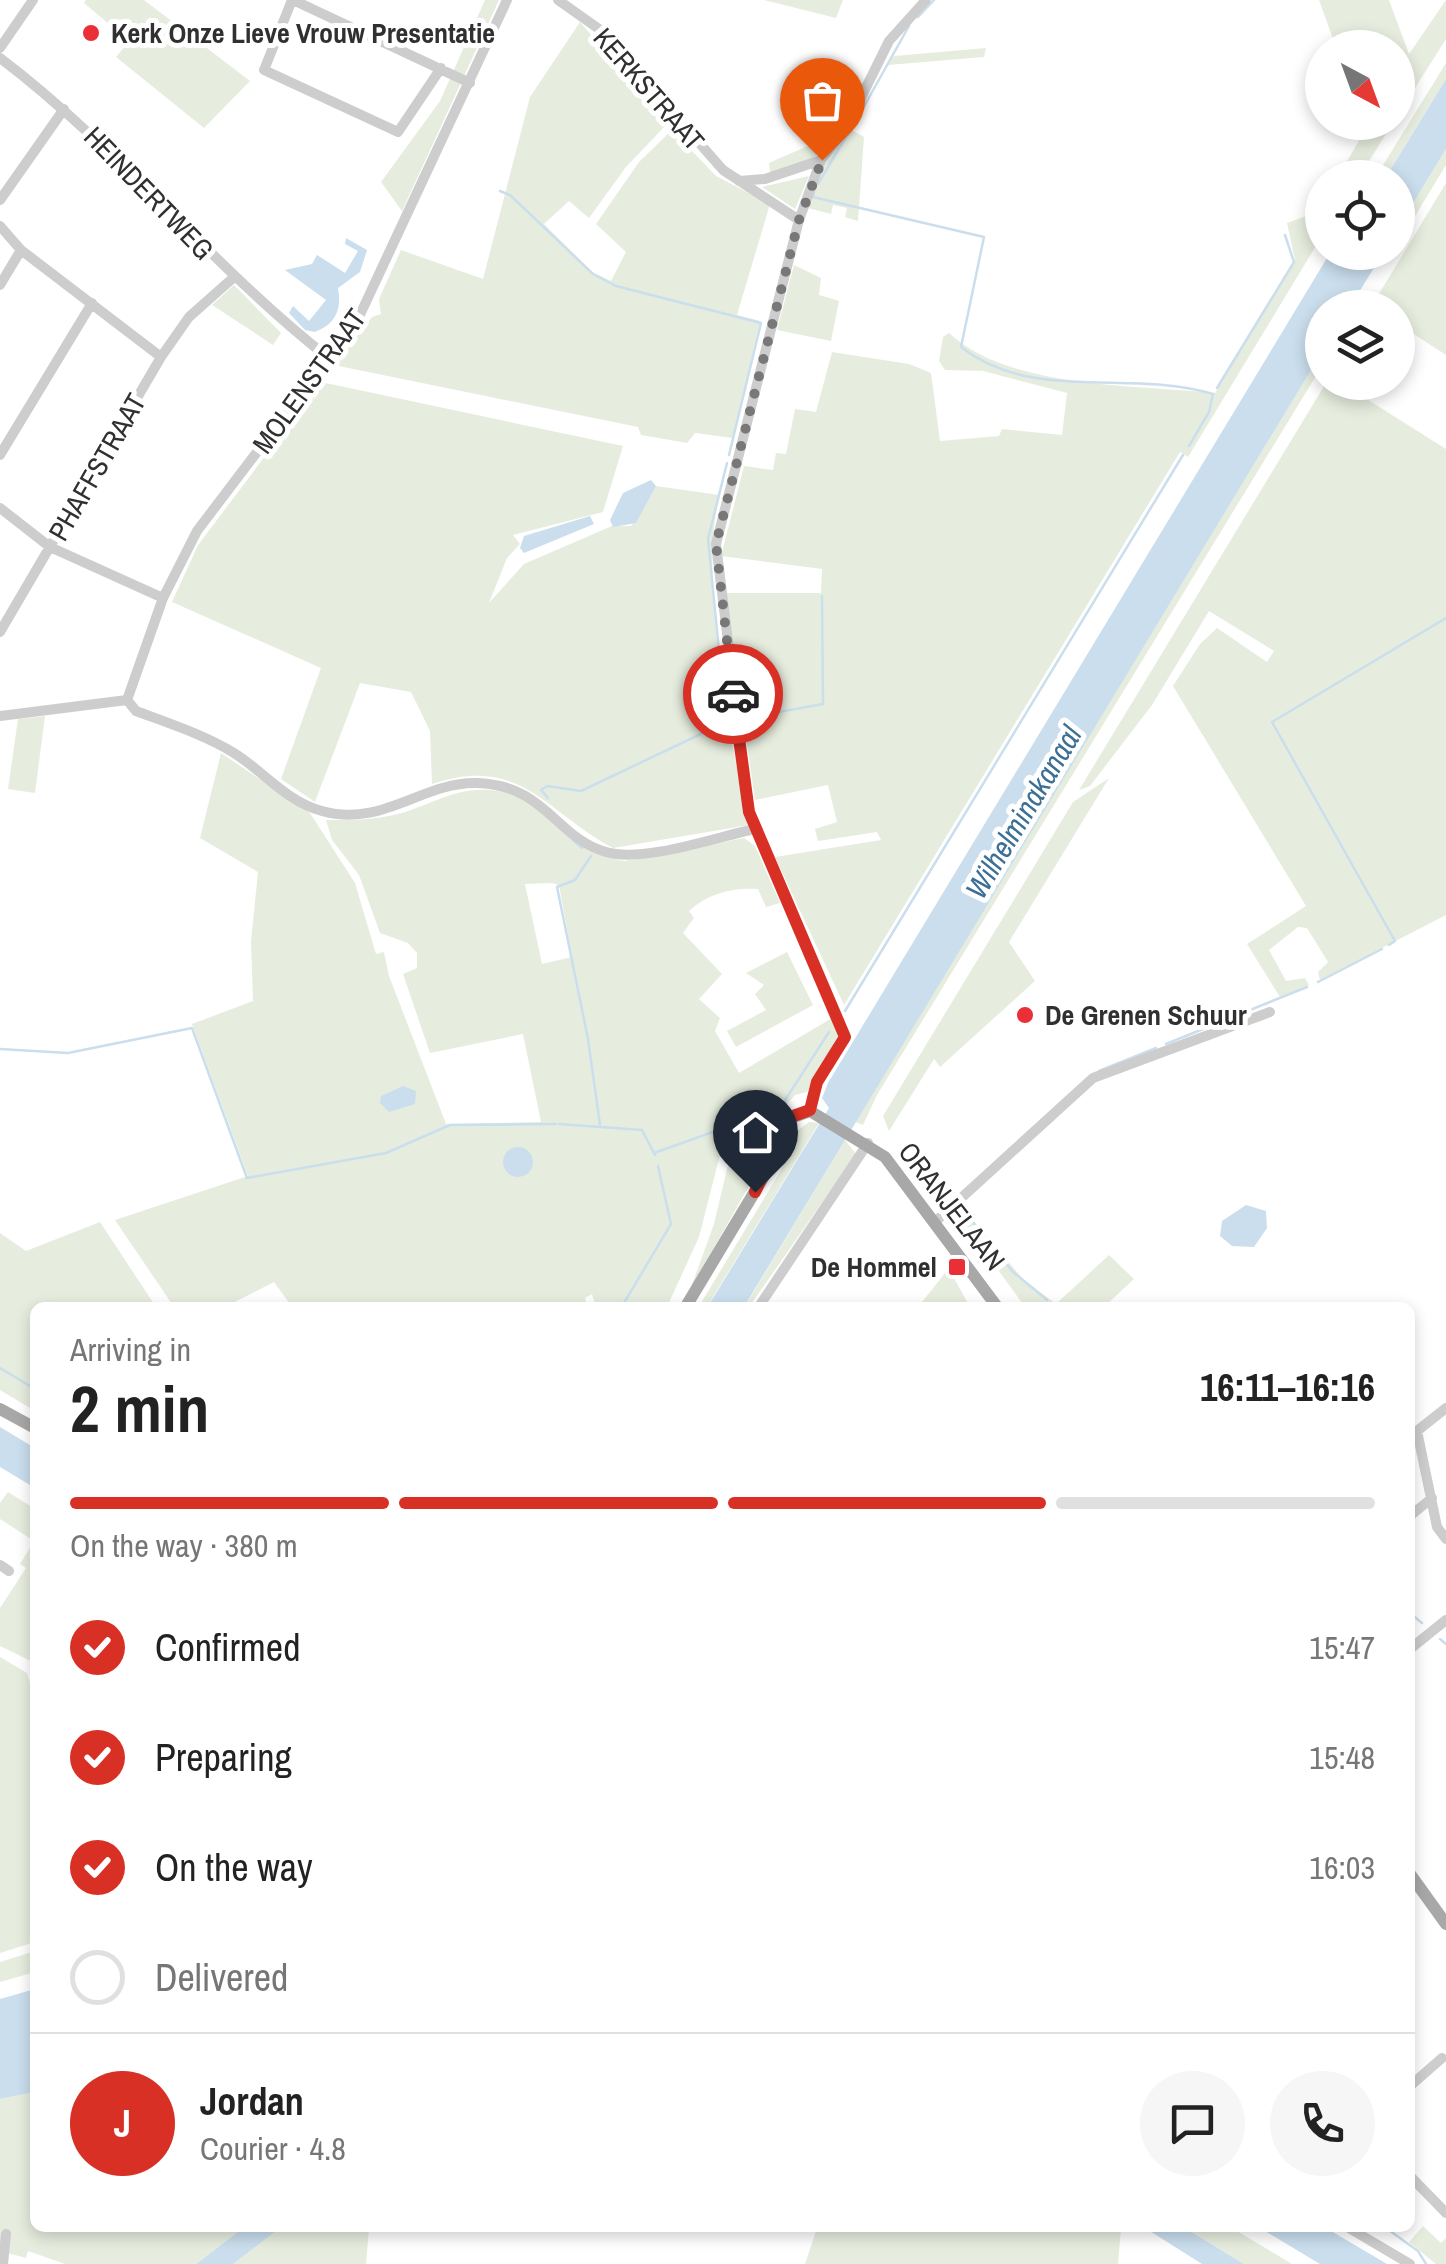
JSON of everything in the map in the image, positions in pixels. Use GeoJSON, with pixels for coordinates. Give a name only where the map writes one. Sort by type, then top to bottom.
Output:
{"type":"FeatureCollection","features":[{"type":"Feature","properties":{"kind":"main road","name":"ORANJELAAN"},"geometry":{"type":"LineString","coordinates":[[814,1111],[868,1143],[902,1175],[994,1302]]}},
{"type":"Feature","properties":{"kind":"main road"},"geometry":{"type":"LineString","coordinates":[[689,1302],[772,1163],[786,1126],[793,1116],[814,1111]]}},
{"type":"Feature","properties":{"kind":"main road"},"geometry":{"type":"LineString","coordinates":[[0,1408],[30,1425]]}},
{"type":"Feature","properties":{"kind":"main road"},"geometry":{"type":"LineString","coordinates":[[1415,1881],[1446,1924]]}},
{"type":"Feature","properties":{"kind":"street"},"geometry":{"type":"LineString","coordinates":[[0,48],[33,0]]}},
{"type":"Feature","properties":{"kind":"street"},"geometry":{"type":"LineString","coordinates":[[441,68],[398,132],[264,70],[293,0],[441,68],[470,84]]}},
{"type":"Feature","properties":{"kind":"street","name":"MOLENSTRAAT"},"geometry":{"type":"LineString","coordinates":[[126,700],[163,598],[197,531],[358,319],[507,0]]}},
{"type":"Feature","properties":{"kind":"street","name":"KERKSTRAAT"},"geometry":{"type":"LineString","coordinates":[[558,0],[599,29],[702,151],[738,181],[799,220]]}},
{"type":"Feature","properties":{"kind":"street"},"geometry":{"type":"LineString","coordinates":[[814,1111],[817,1082],[845,1037],[749,812],[716,544],[799,220],[822,160],[846,128],[889,40],[926,0]]}},
{"type":"Feature","properties":{"kind":"street","name":"HEINDERTWEG"},"geometry":{"type":"LineString","coordinates":[[0,58],[64,110],[233,278],[330,359]]}},
{"type":"Feature","properties":{"kind":"street","name":"HEINDERTWEG"},"geometry":{"type":"LineString","coordinates":[[0,66],[64,110]]}},
{"type":"Feature","properties":{"kind":"street"},"geometry":{"type":"LineString","coordinates":[[0,200],[64,110]]}},
{"type":"Feature","properties":{"kind":"street"},"geometry":{"type":"LineString","coordinates":[[738,181],[765,179],[822,160]]}},
{"type":"Feature","properties":{"kind":"street"},"geometry":{"type":"LineString","coordinates":[[0,226],[21,250],[161,357]]}},
{"type":"Feature","properties":{"kind":"street"},"geometry":{"type":"LineString","coordinates":[[0,285],[21,250]]}},
{"type":"Feature","properties":{"kind":"street","name":"HEINDERTWEG"},"geometry":{"type":"LineString","coordinates":[[200,306],[233,278]]}},
{"type":"Feature","properties":{"kind":"street"},"geometry":{"type":"LineString","coordinates":[[0,455],[92,303]]}},
{"type":"Feature","properties":{"kind":"street","name":"PHAFFSTRAAT"},"geometry":{"type":"LineString","coordinates":[[0,630],[161,357],[200,306]]}},
{"type":"Feature","properties":{"kind":"street"},"geometry":{"type":"LineString","coordinates":[[0,508],[50,547],[163,598]]}},
{"type":"Feature","properties":{"kind":"street"},"geometry":{"type":"LineString","coordinates":[[0,716],[126,700],[136,711],[233,752],[286,792],[322,812],[372,814],[447,788],[481,783],[536,799],[592,847],[610,853],[646,852],[755,829]]}},
{"type":"Feature","properties":{"kind":"street"},"geometry":{"type":"LineString","coordinates":[[936,1222],[1093,1078],[1270,1012]]}},
{"type":"Feature","properties":{"kind":"street"},"geometry":{"type":"LineString","coordinates":[[762,1302],[868,1143]]}},
{"type":"Feature","properties":{"kind":"street"},"geometry":{"type":"LineString","coordinates":[[1446,1408],[1417,1431],[1436,1527],[1446,1538]]}},
{"type":"Feature","properties":{"kind":"street"},"geometry":{"type":"LineString","coordinates":[[1415,1513],[1446,1496]]}},
{"type":"Feature","properties":{"kind":"street"},"geometry":{"type":"LineString","coordinates":[[1415,1645],[1446,1620]]}},
{"type":"Feature","properties":{"kind":"street"},"geometry":{"type":"LineString","coordinates":[[1415,2082],[1442,2058]]}},
{"type":"Feature","properties":{"kind":"street"},"geometry":{"type":"LineString","coordinates":[[1415,2181],[1446,2213]]}},
{"type":"Feature","properties":{"kind":"street"},"geometry":{"type":"LineString","coordinates":[[1356,2232],[1410,2264]]}},
{"type":"Feature","properties":{"kind":"street"},"geometry":{"type":"LineString","coordinates":[[2,2264],[6,2234]]}},
{"type":"Feature","properties":{"kind":"green space"},"geometry":{"type":"Polygon","coordinates":[[[144,0],[250,81],[204,128],[116,57],[129,41],[84,3],[144,0]]]}},
{"type":"Feature","properties":{"kind":"green space"},"geometry":{"type":"Polygon","coordinates":[[[485,0],[499,0],[402,211],[381,182],[440,101],[485,0]]]}},
{"type":"Feature","properties":{"kind":"green space"},"geometry":{"type":"Polygon","coordinates":[[[764,0],[843,0],[836,18],[764,0]]]}},
{"type":"Feature","properties":{"kind":"green space"},"geometry":{"type":"Polygon","coordinates":[[[1319,0],[1389,0],[1400,30],[1330,30],[1319,0]]]}},
{"type":"Feature","properties":{"kind":"green space"},"geometry":{"type":"Polygon","coordinates":[[[1446,0],[1446,39],[1415,88],[1415,45],[1446,0]]]}},
{"type":"Feature","properties":{"kind":"green space"},"geometry":{"type":"Polygon","coordinates":[[[580,22],[667,124],[626,167],[589,218],[569,201],[544,224],[592,272],[611,281],[626,252],[596,224],[639,162],[672,130],[716,176],[770,204],[737,315],[760,321],[733,438],[695,433],[687,443],[641,435],[638,427],[334,365],[372,317],[381,314],[379,299],[401,250],[483,279],[530,97],[580,22]]]}},
{"type":"Feature","properties":{"kind":"green space"},"geometry":{"type":"Polygon","coordinates":[[[986,48],[984,57],[888,65],[894,56],[986,48]]]}},
{"type":"Feature","properties":{"kind":"green space"},"geometry":{"type":"Polygon","coordinates":[[[1446,63],[1446,79],[1415,130],[1415,113],[1446,63]]]}},
{"type":"Feature","properties":{"kind":"green space"},"geometry":{"type":"Polygon","coordinates":[[[851,86],[864,89],[829,145],[807,161],[770,174],[769,163],[812,144],[851,86]]]}},
{"type":"Feature","properties":{"kind":"green space"},"geometry":{"type":"Polygon","coordinates":[[[850,129],[864,137],[858,221],[845,217],[847,208],[833,205],[831,214],[808,208],[821,170],[850,129]]]}},
{"type":"Feature","properties":{"kind":"green space"},"geometry":{"type":"Polygon","coordinates":[[[1359,140],[1382,140],[1370,160],[1348,160],[1359,140]]]}},
{"type":"Feature","properties":{"kind":"green space"},"geometry":{"type":"Polygon","coordinates":[[[1398,140],[1409,140],[1396,160],[1386,160],[1398,140]]]}},
{"type":"Feature","properties":{"kind":"green space"},"geometry":{"type":"Polygon","coordinates":[[[1446,149],[1446,165],[1415,216],[1415,200],[1446,149]]]}},
{"type":"Feature","properties":{"kind":"green space"},"geometry":{"type":"Polygon","coordinates":[[[809,176],[795,209],[762,187],[809,176]]]}},
{"type":"Feature","properties":{"kind":"green space"},"geometry":{"type":"Polygon","coordinates":[[[1446,183],[1446,355],[1415,335],[1415,290],[1381,290],[1393,270],[1415,270],[1415,234],[1446,183]]]}},
{"type":"Feature","properties":{"kind":"green space"},"geometry":{"type":"Polygon","coordinates":[[[1305,216],[1305,264],[1188,457],[1180,452],[844,1005],[775,857],[881,840],[877,832],[818,841],[815,829],[837,822],[828,785],[755,800],[725,593],[821,593],[822,569],[721,556],[744,466],[773,470],[776,453],[786,454],[795,409],[816,412],[832,352],[909,364],[931,373],[940,441],[999,436],[1002,429],[1062,435],[1067,393],[983,371],[945,370],[939,361],[943,337],[949,333],[974,351],[1039,374],[1112,385],[1215,393],[1295,260],[1287,223],[1305,216]]]}},
{"type":"Feature","properties":{"kind":"green space"},"geometry":{"type":"Polygon","coordinates":[[[794,265],[821,278],[819,295],[839,301],[831,341],[777,330],[794,265]]]}},
{"type":"Feature","properties":{"kind":"green space"},"geometry":{"type":"Polygon","coordinates":[[[234,285],[281,333],[273,345],[212,305],[234,285]]]}},
{"type":"Feature","properties":{"kind":"green space"},"geometry":{"type":"Polygon","coordinates":[[[1305,380],[1305,394],[877,1095],[863,1125],[855,1122],[1305,380]]]}},
{"type":"Feature","properties":{"kind":"green space"},"geometry":{"type":"Polygon","coordinates":[[[321,382],[623,446],[603,512],[513,535],[520,544],[507,558],[489,603],[524,564],[612,526],[631,526],[656,486],[719,495],[712,571],[714,614],[725,704],[749,825],[613,848],[530,791],[510,782],[488,776],[432,784],[430,731],[411,692],[360,683],[315,802],[281,779],[321,668],[172,602],[198,545],[321,382]]]}},
{"type":"Feature","properties":{"kind":"green space"},"geometry":{"type":"Polygon","coordinates":[[[1316,400],[1368,400],[1446,449],[1446,915],[1320,980],[1318,972],[1328,962],[1307,928],[1298,927],[1269,950],[1286,981],[1305,978],[1309,985],[1280,997],[1247,944],[1306,906],[1173,686],[1200,644],[1217,628],[1267,662],[1274,651],[1209,611],[1152,705],[1090,786],[1079,790],[1316,400]]]}},
{"type":"Feature","properties":{"kind":"green space"},"geometry":{"type":"Polygon","coordinates":[[[45,716],[35,793],[8,789],[18,719],[45,716]]]}},
{"type":"Feature","properties":{"kind":"green space"},"geometry":{"type":"Polygon","coordinates":[[[221,753],[310,813],[355,883],[376,954],[384,952],[389,976],[446,1124],[541,1122],[523,1034],[430,1053],[403,974],[417,968],[417,953],[408,943],[380,933],[359,875],[332,840],[326,820],[393,815],[460,792],[484,790],[516,796],[591,849],[625,861],[744,838],[755,846],[780,903],[766,907],[758,889],[739,889],[712,896],[689,911],[694,918],[683,933],[722,974],[699,999],[720,1018],[715,1031],[739,1073],[832,1018],[839,1034],[807,1092],[795,1095],[776,1116],[743,1127],[722,1147],[699,1237],[669,1302],[594,1302],[592,1294],[585,1298],[586,1302],[288,1302],[274,1282],[235,1302],[171,1302],[115,1220],[248,1176],[192,1024],[253,1001],[251,941],[258,872],[200,838],[221,753]],[[525,884],[542,964],[572,957],[559,885],[525,884]]]}},
{"type":"Feature","properties":{"kind":"green space"},"geometry":{"type":"Polygon","coordinates":[[[1109,778],[1009,942],[1035,981],[940,1067],[934,1059],[889,1131],[883,1116],[1073,802],[1109,778]]]}},
{"type":"Feature","properties":{"kind":"green space"},"geometry":{"type":"Polygon","coordinates":[[[787,952],[813,1005],[736,1047],[727,1031],[766,1010],[755,994],[764,985],[746,973],[787,952]]]}},
{"type":"Feature","properties":{"kind":"green space"},"geometry":{"type":"Polygon","coordinates":[[[809,1122],[819,1123],[710,1302],[702,1302],[780,1172],[798,1130],[809,1122]]]}},
{"type":"Feature","properties":{"kind":"green space"},"geometry":{"type":"Polygon","coordinates":[[[777,1125],[775,1140],[690,1290],[714,1224],[732,1148],[757,1130],[777,1125]]]}},
{"type":"Feature","properties":{"kind":"green space"},"geometry":{"type":"Polygon","coordinates":[[[845,1140],[856,1154],[752,1302],[748,1302],[845,1140]]]}},
{"type":"Feature","properties":{"kind":"green space"},"geometry":{"type":"Polygon","coordinates":[[[965,1211],[1023,1279],[1053,1302],[1021,1302],[961,1219],[965,1211]]]}},
{"type":"Feature","properties":{"kind":"green space"},"geometry":{"type":"Polygon","coordinates":[[[100,1222],[153,1302],[30,1302],[30,1408],[0,1390],[0,1233],[26,1251],[100,1222]]]}},
{"type":"Feature","properties":{"kind":"green space"},"geometry":{"type":"Polygon","coordinates":[[[1109,1255],[1134,1279],[1109,1302],[1058,1302],[1109,1255]]]}},
{"type":"Feature","properties":{"kind":"green space"},"geometry":{"type":"Polygon","coordinates":[[[949,1269],[967,1302],[922,1302],[949,1269]]]}},
{"type":"Feature","properties":{"kind":"green space"},"geometry":{"type":"Polygon","coordinates":[[[8,1492],[30,1506],[30,1538],[0,1519],[0,1503],[8,1492]]]}},
{"type":"Feature","properties":{"kind":"green space"},"geometry":{"type":"Polygon","coordinates":[[[30,1548],[30,1661],[0,1646],[0,1608],[26,1568],[20,1564],[30,1548]]]}},
{"type":"Feature","properties":{"kind":"green space"},"geometry":{"type":"Polygon","coordinates":[[[0,1657],[27,1673],[30,1683],[30,1944],[0,1953],[0,1657]]]}},
{"type":"Feature","properties":{"kind":"green space"},"geometry":{"type":"Polygon","coordinates":[[[30,1953],[30,1973],[0,1982],[0,1962],[30,1953]]]}},
{"type":"Feature","properties":{"kind":"green space"},"geometry":{"type":"Polygon","coordinates":[[[30,2093],[30,2232],[238,2232],[196,2264],[65,2264],[28,2251],[26,2258],[0,2251],[0,2099],[30,2093]]]}},
{"type":"Feature","properties":{"kind":"green space"},"geometry":{"type":"Polygon","coordinates":[[[1423,2226],[1441,2243],[1446,2238],[1446,2264],[1436,2264],[1409,2242],[1423,2226]]]}},
{"type":"Feature","properties":{"kind":"green space"},"geometry":{"type":"Polygon","coordinates":[[[275,2232],[369,2232],[366,2264],[233,2264],[275,2232]]]}},
{"type":"Feature","properties":{"kind":"green space"},"geometry":{"type":"Polygon","coordinates":[[[816,2232],[1121,2232],[1118,2264],[805,2264],[816,2232]]]}},
{"type":"Feature","properties":{"kind":"green space"},"geometry":{"type":"Polygon","coordinates":[[[1192,2232],[1239,2232],[1292,2264],[1244,2264],[1192,2232]]]}},
{"type":"Feature","properties":{"kind":"water"},"geometry":{"type":"Polygon","coordinates":[[[1446,79],[1446,149],[1415,200],[1415,160],[1396,160],[1409,140],[1415,140],[1415,130],[1446,79]]]}},
{"type":"Feature","properties":{"kind":"water"},"geometry":{"type":"Polygon","coordinates":[[[346,238],[367,250],[360,272],[338,288],[339,303],[333,320],[315,332],[305,330],[289,313],[293,306],[309,321],[326,300],[285,270],[312,264],[317,255],[345,273],[358,251],[345,244],[346,238]]]}},
{"type":"Feature","properties":{"kind":"water"},"geometry":{"type":"Polygon","coordinates":[[[1320,270],[1373,270],[1360,290],[1308,290],[1320,270]]]}},
{"type":"Feature","properties":{"kind":"water","name":"Wilhelminakanaal"},"geometry":{"type":"Polygon","coordinates":[[[1305,294],[1305,380],[747,1302],[711,1302],[829,1108],[822,1098],[1305,294]]]}},
{"type":"Feature","properties":{"kind":"water"},"geometry":{"type":"Polygon","coordinates":[[[651,480],[656,486],[636,523],[613,527],[610,520],[623,493],[651,480]]]}},
{"type":"Feature","properties":{"kind":"water"},"geometry":{"type":"Polygon","coordinates":[[[590,516],[594,524],[524,553],[520,548],[524,536],[590,516]]]}},
{"type":"Feature","properties":{"kind":"water"},"geometry":{"type":"Polygon","coordinates":[[[403,1086],[416,1091],[415,1104],[389,1112],[380,1103],[381,1096],[403,1086]]]}},
{"type":"Feature","properties":{"kind":"water"},"geometry":{"type":"Polygon","coordinates":[[[518,1147],[529,1151],[533,1162],[529,1173],[518,1177],[507,1173],[503,1162],[507,1151],[518,1147]]]}},
{"type":"Feature","properties":{"kind":"water"},"geometry":{"type":"Polygon","coordinates":[[[1246,1205],[1266,1211],[1267,1228],[1254,1247],[1232,1246],[1220,1236],[1222,1221],[1246,1205]]]}},
{"type":"Feature","properties":{"kind":"water"},"geometry":{"type":"Polygon","coordinates":[[[0,1427],[30,1445],[30,1485],[0,1467],[0,1427]]]}},
{"type":"Feature","properties":{"kind":"water"},"geometry":{"type":"Polygon","coordinates":[[[30,1990],[30,2093],[0,2099],[0,1999],[30,1990]]]}},
{"type":"Feature","properties":{"kind":"water"},"geometry":{"type":"Polygon","coordinates":[[[238,2232],[275,2232],[233,2264],[196,2264],[238,2232]]]}},
{"type":"Feature","properties":{"kind":"water"},"geometry":{"type":"Polygon","coordinates":[[[1151,2232],[1192,2232],[1244,2264],[1202,2264],[1151,2232]]]}},
{"type":"Feature","properties":{"kind":"water"},"geometry":{"type":"Polygon","coordinates":[[[1267,2232],[1333,2232],[1387,2264],[1320,2264],[1267,2232]]]}},
{"type":"Feature","properties":{"kind":"waterway"},"geometry":{"type":"LineString","coordinates":[[918,17],[934,0]]}},
{"type":"Feature","properties":{"kind":"waterway"},"geometry":{"type":"LineString","coordinates":[[848,135],[909,26]]}},
{"type":"Feature","properties":{"kind":"waterway"},"geometry":{"type":"LineString","coordinates":[[841,131],[837,129],[854,93]]}},
{"type":"Feature","properties":{"kind":"waterway"},"geometry":{"type":"LineString","coordinates":[[818,184],[847,135]]}},
{"type":"Feature","properties":{"kind":"waterway"},"geometry":{"type":"LineString","coordinates":[[500,191],[510,195],[593,274],[616,286],[761,323],[729,455]]}},
{"type":"Feature","properties":{"kind":"waterway"},"geometry":{"type":"LineString","coordinates":[[814,191],[813,197],[984,237],[961,347],[989,364],[1051,380],[1149,384],[1213,394],[1209,412],[1189,446]]}},
{"type":"Feature","properties":{"kind":"waterway"},"geometry":{"type":"LineString","coordinates":[[1217,388],[1294,262],[1285,235]]}},
{"type":"Feature","properties":{"kind":"waterway"},"geometry":{"type":"LineString","coordinates":[[845,1011],[1183,455]]}},
{"type":"Feature","properties":{"kind":"waterway"},"geometry":{"type":"LineString","coordinates":[[548,798],[541,790],[547,786],[581,791],[726,722],[708,539],[727,463]]}},
{"type":"Feature","properties":{"kind":"waterway"},"geometry":{"type":"LineString","coordinates":[[745,718],[823,704],[822,596]]}},
{"type":"Feature","properties":{"kind":"waterway"},"geometry":{"type":"LineString","coordinates":[[1389,945],[1395,941],[1272,722],[1446,618]]}},
{"type":"Feature","properties":{"kind":"waterway"},"geometry":{"type":"LineString","coordinates":[[573,840],[582,848]]}},
{"type":"Feature","properties":{"kind":"waterway"},"geometry":{"type":"LineString","coordinates":[[591,856],[575,880],[557,887],[588,1039],[600,1125]]}},
{"type":"Feature","properties":{"kind":"waterway"},"geometry":{"type":"LineString","coordinates":[[1318,982],[1382,949]]}},
{"type":"Feature","properties":{"kind":"waterway"},"geometry":{"type":"LineString","coordinates":[[1166,1044],[1307,987]]}},
{"type":"Feature","properties":{"kind":"waterway"},"geometry":{"type":"LineString","coordinates":[[0,1049],[68,1053],[192,1028],[247,1178],[386,1153],[450,1125],[556,1124]]}},
{"type":"Feature","properties":{"kind":"waterway"},"geometry":{"type":"LineString","coordinates":[[654,1153],[780,1108],[829,1032]]}},
{"type":"Feature","properties":{"kind":"waterway"},"geometry":{"type":"LineString","coordinates":[[1099,1071],[1156,1048]]}},
{"type":"Feature","properties":{"kind":"waterway"},"geometry":{"type":"LineString","coordinates":[[559,1124],[642,1130],[655,1155]]}},
{"type":"Feature","properties":{"kind":"waterway"},"geometry":{"type":"LineString","coordinates":[[917,1164],[947,1201]]}},
{"type":"Feature","properties":{"kind":"waterway"},"geometry":{"type":"LineString","coordinates":[[625,1302],[671,1224],[658,1166]]}},
{"type":"Feature","properties":{"kind":"waterway"},"geometry":{"type":"LineString","coordinates":[[965,1212],[1013,1272],[1047,1300]]}},
{"type":"Feature","properties":{"kind":"waterway"},"geometry":{"type":"LineString","coordinates":[[0,1368],[30,1386]]}},
{"type":"Feature","properties":{"kind":"waterway"},"geometry":{"type":"LineString","coordinates":[[1415,1617],[1422,1623]]}},
{"type":"Feature","properties":{"kind":"waterway"},"geometry":{"type":"LineString","coordinates":[[1440,1639],[1446,1644]]}},
{"type":"Feature","properties":{"kind":"waterway"},"geometry":{"type":"LineString","coordinates":[[1392,2232],[1418,2251],[1426,2264]]}},
{"type":"Feature","properties":{"kind":"way so far"},"geometry":{"type":"LineString","coordinates":[[733,694],[716,544],[799,220],[822,160]]}},
{"type":"Feature","properties":{"kind":"place","name":"Kerk Onze Lieve Vrouw Presentatie"},"geometry":{"type":"Point","coordinates":[91,33]}},
{"type":"Feature","properties":{"kind":"place","name":"De Grenen Schuur"},"geometry":{"type":"Point","coordinates":[1025,1015]}},
{"type":"Feature","properties":{"kind":"place","name":"De Hommel"},"geometry":{"type":"Point","coordinates":[957,1267]}},
{"type":"Feature","properties":{"kind":"route"},"geometry":{"type":"LineString","coordinates":[[733,694],[749,812],[845,1037],[817,1082],[810,1110],[793,1116],[786,1126],[772,1163],[755,1192]]}}]}
